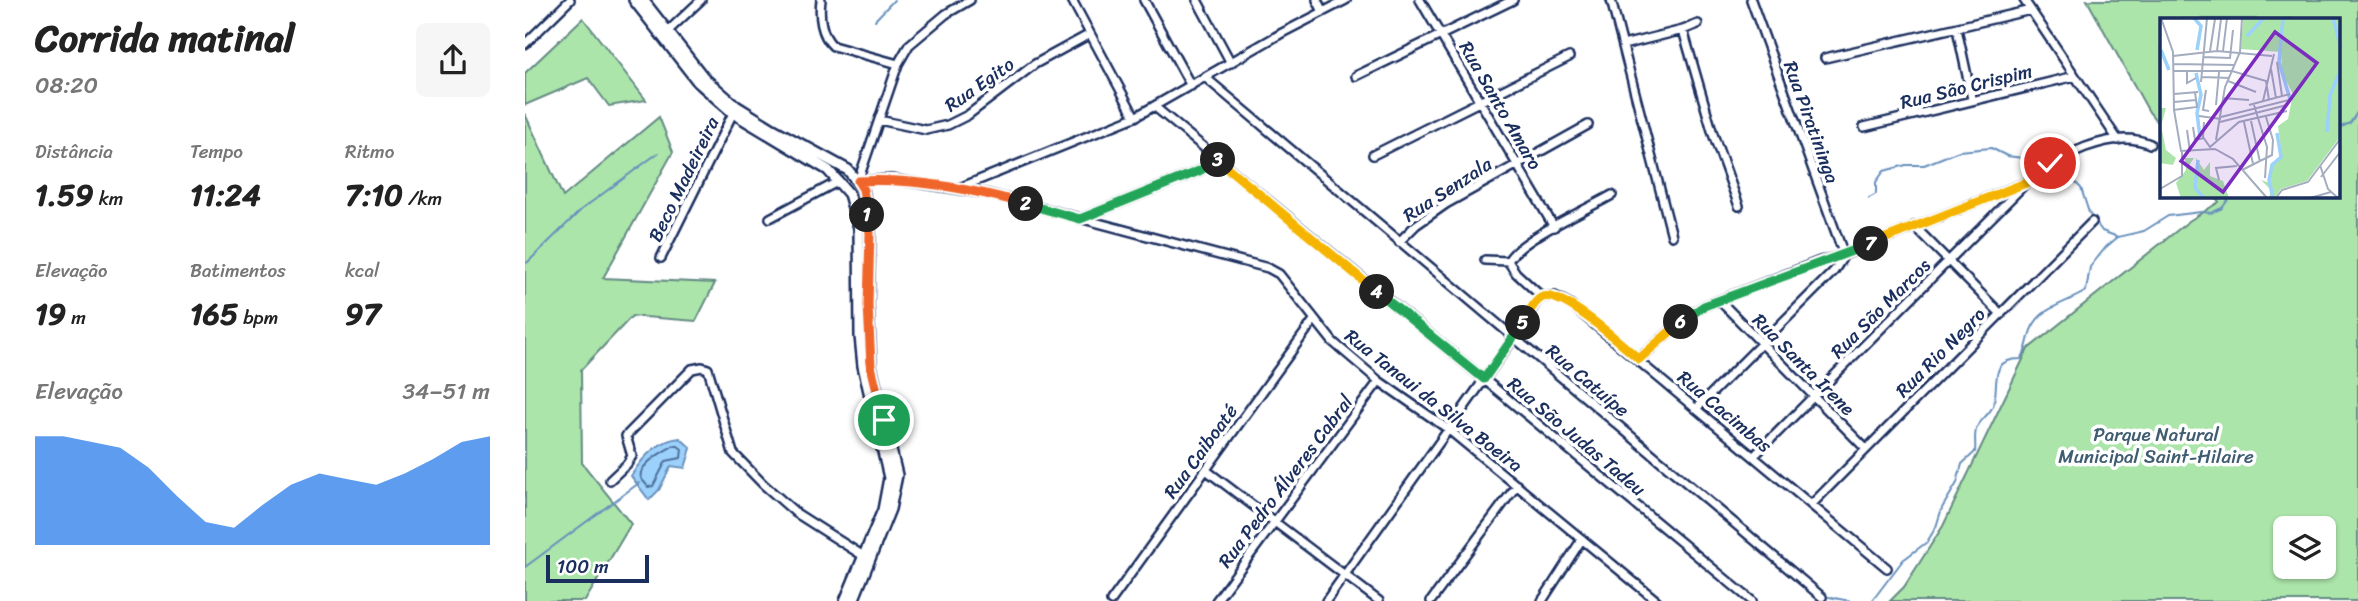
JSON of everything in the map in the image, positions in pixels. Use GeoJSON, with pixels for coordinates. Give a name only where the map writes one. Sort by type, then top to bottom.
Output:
{"type":"FeatureCollection","features":[{"type":"Feature","properties":{"kind":"main road"},"geometry":{"type":"LineString","coordinates":[[634,0],[684,66],[733,113],[828,170],[849,194],[859,228],[860,336],[863,366],[889,478],[883,510],[845,601]]}},
{"type":"Feature","properties":{"kind":"main road"},"geometry":{"type":"LineString","coordinates":[[643,0],[704,78],[736,106],[848,170],[860,185],[870,233],[868,305],[871,366],[897,475],[890,509],[853,601]]}},
{"type":"Feature","properties":{"kind":"main road"},"geometry":{"type":"LineString","coordinates":[[839,181],[848,170]]}},
{"type":"Feature","properties":{"kind":"main road"},"geometry":{"type":"LineString","coordinates":[[849,194],[860,185]]}},
{"type":"Feature","properties":{"kind":"street"},"geometry":{"type":"LineString","coordinates":[[525,44],[570,0]]}},
{"type":"Feature","properties":{"kind":"street"},"geometry":{"type":"LineString","coordinates":[[667,32],[701,0]]}},
{"type":"Feature","properties":{"kind":"street"},"geometry":{"type":"LineString","coordinates":[[821,0],[819,11],[823,29],[826,39],[833,46],[898,64]]}},
{"type":"Feature","properties":{"kind":"street"},"geometry":{"type":"LineString","coordinates":[[860,185],[898,64],[909,45],[927,28],[970,0]]}},
{"type":"Feature","properties":{"kind":"street"},"geometry":{"type":"LineString","coordinates":[[1072,0],[1135,117]]}},
{"type":"Feature","properties":{"kind":"street"},"geometry":{"type":"LineString","coordinates":[[1144,0],[1191,86]]}},
{"type":"Feature","properties":{"kind":"street"},"geometry":{"type":"LineString","coordinates":[[1197,0],[1231,63]]}},
{"type":"Feature","properties":{"kind":"street"},"geometry":{"type":"LineString","coordinates":[[1317,0],[1323,12]]}},
{"type":"Feature","properties":{"kind":"street"},"geometry":{"type":"LineString","coordinates":[[958,188],[1135,117],[1346,0]]}},
{"type":"Feature","properties":{"kind":"street","name":"Rua Santo Amaro"},"geometry":{"type":"LineString","coordinates":[[1420,0],[1554,227]]}},
{"type":"Feature","properties":{"kind":"street"},"geometry":{"type":"LineString","coordinates":[[1356,76],[1513,0]]}},
{"type":"Feature","properties":{"kind":"street"},"geometry":{"type":"LineString","coordinates":[[1611,0],[1672,236]]}},
{"type":"Feature","properties":{"kind":"street","name":"Rua Piratininga"},"geometry":{"type":"LineString","coordinates":[[1751,0],[1844,255]]}},
{"type":"Feature","properties":{"kind":"street"},"geometry":{"type":"LineString","coordinates":[[2024,0],[2118,140],[2134,138],[2150,144]]}},
{"type":"Feature","properties":{"kind":"street"},"geometry":{"type":"LineString","coordinates":[[1825,58],[2031,10]]}},
{"type":"Feature","properties":{"kind":"street"},"geometry":{"type":"LineString","coordinates":[[1623,45],[1698,24]]}},
{"type":"Feature","properties":{"kind":"street"},"geometry":{"type":"LineString","coordinates":[[1957,29],[1972,99]]}},
{"type":"Feature","properties":{"kind":"street"},"geometry":{"type":"LineString","coordinates":[[1683,30],[1713,134],[1739,206]]}},
{"type":"Feature","properties":{"kind":"street","name":"Rua Egito"},"geometry":{"type":"LineString","coordinates":[[879,121],[926,130],[948,125],[968,115],[1035,64],[1090,34]]}},
{"type":"Feature","properties":{"kind":"street"},"geometry":{"type":"LineString","coordinates":[[1373,155],[1569,57]]}},
{"type":"Feature","properties":{"kind":"street","name":"Rua São Crispim"},"geometry":{"type":"LineString","coordinates":[[1864,127],[2075,76]]}},
{"type":"Feature","properties":{"kind":"street","name":"Rua Catuípe"},"geometry":{"type":"LineString","coordinates":[[1206,78],[1822,597]]}},
{"type":"Feature","properties":{"kind":"street","name":"Rua São Judas Tadeu"},"geometry":{"type":"LineString","coordinates":[[1155,107],[1752,601]]}},
{"type":"Feature","properties":{"kind":"street","name":"Beco Madeireira"},"geometry":{"type":"LineString","coordinates":[[661,258],[733,113]]}},
{"type":"Feature","properties":{"kind":"street","name":"Rua Senzala"},"geometry":{"type":"LineString","coordinates":[[1399,242],[1416,225],[1446,204],[1588,125]]}},
{"type":"Feature","properties":{"kind":"street","name":"Rua São Marcos"},"geometry":{"type":"LineString","coordinates":[[1753,456],[2042,169],[2087,147],[2118,140]]}},
{"type":"Feature","properties":{"kind":"street"},"geometry":{"type":"LineString","coordinates":[[1080,219],[1199,171],[1217,159]]}},
{"type":"Feature","properties":{"kind":"street","name":"Rua Tanaui da Silva Boeira"},"geometry":{"type":"LineString","coordinates":[[860,185],[891,179],[958,188],[1268,268],[1279,274],[1333,342],[1380,381],[1448,429],[1651,599]]}},
{"type":"Feature","properties":{"kind":"street"},"geometry":{"type":"LineString","coordinates":[[770,218],[839,181]]}},
{"type":"Feature","properties":{"kind":"street"},"geometry":{"type":"LineString","coordinates":[[1639,359],[1684,319],[1704,306],[1820,261],[1844,255],[2028,182]]}},
{"type":"Feature","properties":{"kind":"street"},"geometry":{"type":"LineString","coordinates":[[1485,260],[1508,261],[1512,254],[1529,240],[1612,195]]}},
{"type":"Feature","properties":{"kind":"street","name":"Rua Rio Negro"},"geometry":{"type":"LineString","coordinates":[[1811,505],[2092,222]]}},
{"type":"Feature","properties":{"kind":"street"},"geometry":{"type":"LineString","coordinates":[[1914,226],[2001,314]]}},
{"type":"Feature","properties":{"kind":"street"},"geometry":{"type":"LineString","coordinates":[[1697,408],[1834,271],[1844,255]]}},
{"type":"Feature","properties":{"kind":"street","name":"Rua Cacimbas"},"geometry":{"type":"LineString","coordinates":[[1508,261],[1516,273],[1542,297],[1556,296],[1570,304],[1887,568]]}},
{"type":"Feature","properties":{"kind":"street"},"geometry":{"type":"LineString","coordinates":[[1326,601],[1542,297]]}},
{"type":"Feature","properties":{"kind":"street","name":"Rua Santa Irene"},"geometry":{"type":"LineString","coordinates":[[1720,301],[1865,449]]}},
{"type":"Feature","properties":{"kind":"street","name":"Rua Caiboaté"},"geometry":{"type":"LineString","coordinates":[[1111,601],[1314,320]]}},
{"type":"Feature","properties":{"kind":"street"},"geometry":{"type":"LineString","coordinates":[[610,480],[632,456],[626,436],[692,369],[702,366],[708,369],[733,453],[796,513],[865,557]]}},
{"type":"Feature","properties":{"kind":"street","name":"Rua Pedro Álveres Cabral"},"geometry":{"type":"LineString","coordinates":[[1216,601],[1380,381]]}},
{"type":"Feature","properties":{"kind":"street"},"geometry":{"type":"LineString","coordinates":[[1206,470],[1379,601]]}},
{"type":"Feature","properties":{"kind":"street"},"geometry":{"type":"LineString","coordinates":[[1431,601],[1517,485]]}},
{"type":"Feature","properties":{"kind":"street"},"geometry":{"type":"LineString","coordinates":[[1542,601],[1582,539]]}},
{"type":"Feature","properties":{"kind":"green space","name":"Parque Natural Municipal Saint-Hilaire"},"geometry":{"type":"Polygon","coordinates":[[[2087,0],[2358,0],[2358,601],[1890,601],[1904,587],[1943,526],[2028,349],[2189,221],[2219,202],[2216,198],[2340,198],[2340,18],[2160,18],[2160,126],[2149,112],[2087,0]]]}},
{"type":"Feature","properties":{"kind":"green space"},"geometry":{"type":"Polygon","coordinates":[[[583,18],[646,100],[609,106],[588,78],[525,105],[525,73],[583,18]]]}},
{"type":"Feature","properties":{"kind":"green space"},"geometry":{"type":"Polygon","coordinates":[[[525,114],[563,197],[659,117],[673,152],[603,278],[715,283],[696,321],[632,316],[581,370],[582,463],[631,524],[585,601],[525,601],[525,114]]]}},
{"type":"Feature","properties":{"kind":"water"},"geometry":{"type":"Polygon","coordinates":[[[680,438],[691,448],[685,468],[671,466],[659,490],[649,500],[631,476],[651,451],[665,442],[680,438]]]}},
{"type":"Feature","properties":{"kind":"waterway"},"geometry":{"type":"LineString","coordinates":[[875,20],[894,0]]}},
{"type":"Feature","properties":{"kind":"waterway"},"geometry":{"type":"LineString","coordinates":[[2340,128],[2350,123],[2358,111]]}},
{"type":"Feature","properties":{"kind":"waterway"},"geometry":{"type":"LineString","coordinates":[[1869,198],[1876,194],[1876,182],[1884,171],[1906,165],[1924,165],[1959,151],[1991,148],[2007,156],[2046,164]]}},
{"type":"Feature","properties":{"kind":"waterway"},"geometry":{"type":"LineString","coordinates":[[525,263],[582,209],[658,153]]}},
{"type":"Feature","properties":{"kind":"waterway"},"geometry":{"type":"LineString","coordinates":[[2052,166],[2063,171],[2081,188],[2089,213],[2102,231],[2118,237]]}},
{"type":"Feature","properties":{"kind":"waterway"},"geometry":{"type":"LineString","coordinates":[[1872,601],[1903,560],[1927,542],[1936,527],[1942,508],[1957,483],[1962,464],[1975,452],[1975,435],[1979,423],[1993,407],[1997,373],[2004,363],[2021,359],[2036,321],[2049,310],[2086,291],[2090,267],[2118,237],[2144,231],[2168,216],[2211,213],[2222,208],[2230,198]]}},
{"type":"Feature","properties":{"kind":"waterway"},"geometry":{"type":"LineString","coordinates":[[525,567],[639,483]]}},
{"type":"Feature","properties":{"kind":"waterway"},"geometry":{"type":"LineString","coordinates":[[1829,597],[1850,601]]}},
{"type":"Feature","properties":{"kind":"route"},"geometry":{"type":"LineString","coordinates":[[884,420],[871,366],[868,305],[870,233],[863,189],[858,181],[891,179],[958,188],[1080,219],[1199,171],[1217,159],[1484,379],[1542,297],[1556,296],[1570,304],[1639,359],[1684,319],[1704,306],[1820,261],[1844,255],[2028,182],[2050,163]]}}]}
